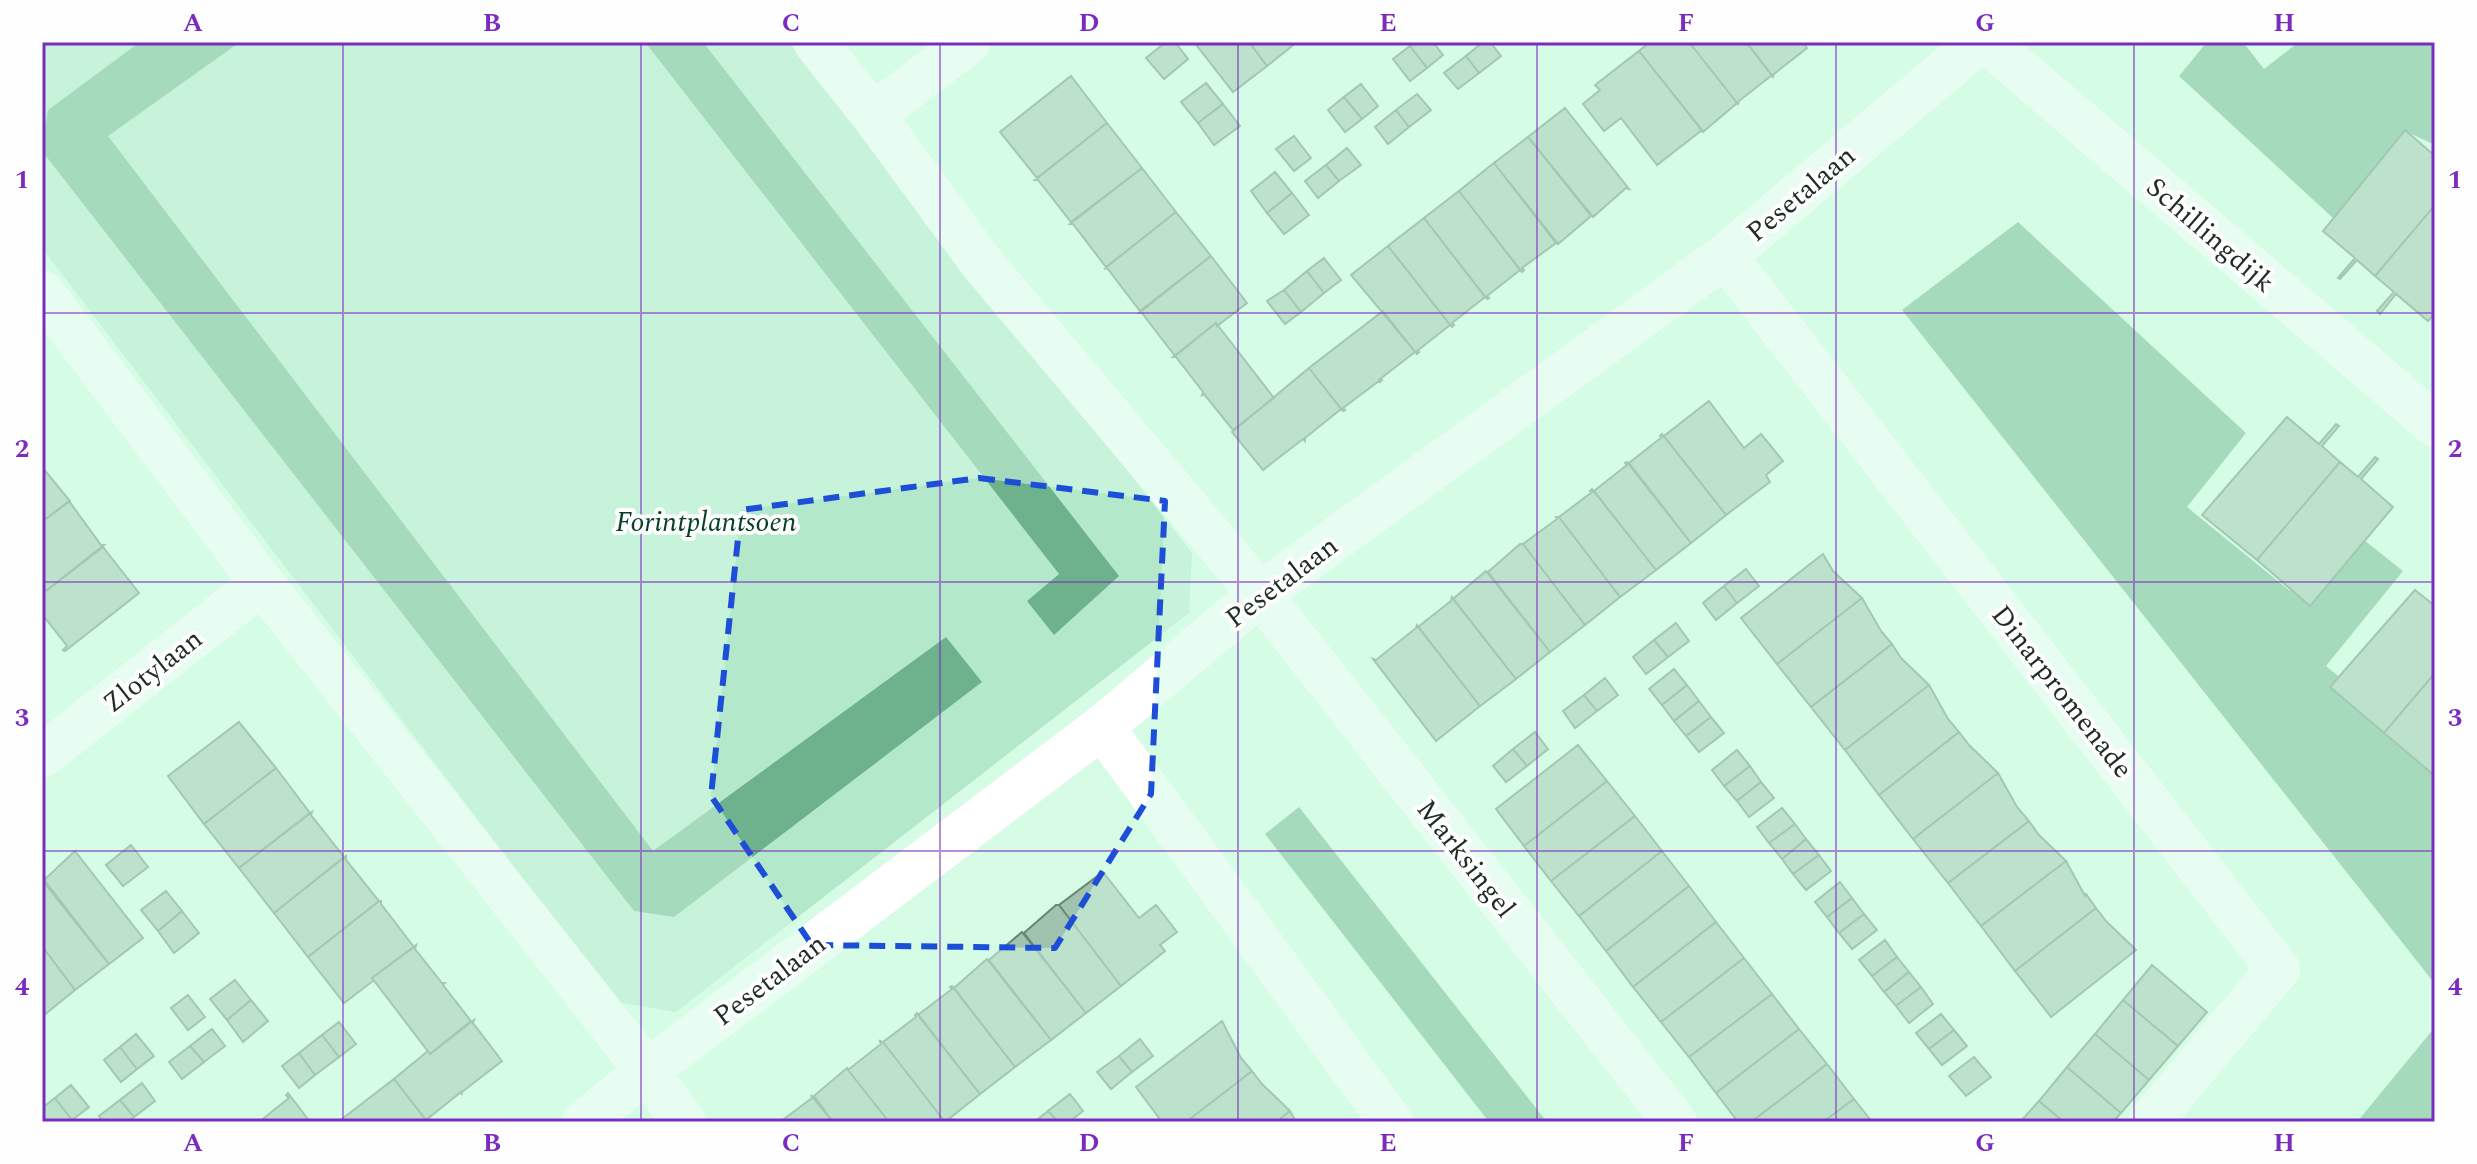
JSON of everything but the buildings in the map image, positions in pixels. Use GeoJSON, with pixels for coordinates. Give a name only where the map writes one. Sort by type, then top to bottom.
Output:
{"type":"FeatureCollection","features":[{"type":"Feature","properties":{"kind":"street"},"geometry":{"type":"LineString","coordinates":[[815,42],[981,262],[1260,594]]}},
{"type":"Feature","properties":{"kind":"street"},"geometry":{"type":"LineString","coordinates":[[873,115],[969,42]]}},
{"type":"Feature","properties":{"kind":"street","name":"Pesetalaan"},"geometry":{"type":"LineString","coordinates":[[584,1122],[1102,727],[1260,594],[1725,256],[1979,42]]}},
{"type":"Feature","properties":{"kind":"street","name":"Schillingdijk"},"geometry":{"type":"LineString","coordinates":[[1987,42],[2435,425]]}},
{"type":"Feature","properties":{"kind":"street","name":"Dinarpromenade"},"geometry":{"type":"LineString","coordinates":[[1725,256],[2278,969],[2150,1122]]}},
{"type":"Feature","properties":{"kind":"street"},"geometry":{"type":"LineString","coordinates":[[42,292],[262,583],[684,1122]]}},
{"type":"Feature","properties":{"kind":"street","name":"Zlotylaan"},"geometry":{"type":"LineString","coordinates":[[42,756],[262,583]]}},
{"type":"Feature","properties":{"kind":"street","name":"Marksingel"},"geometry":{"type":"LineString","coordinates":[[1260,594],[1675,1122]]}},
{"type":"Feature","properties":{"kind":"street"},"geometry":{"type":"LineString","coordinates":[[1102,727],[1391,1122]]}},
{"type":"Feature","properties":{"kind":"highlighted area"},"geometry":{"type":"Polygon","coordinates":[[[979,478],[1165,501],[1151,794],[1055,948],[812,945],[711,796],[741,510],[979,478]]]}},
{"type":"Feature","properties":{"kind":"green space","name":"Forintplantsoen"},"geometry":{"type":"Polygon","coordinates":[[[42,42],[790,42],[1192,553],[1189,613],[676,1012],[617,1002],[42,248],[42,42]]]}},
{"type":"Feature","properties":{"kind":"shaded area"},"geometry":{"type":"Polygon","coordinates":[[[140,42],[240,42],[108,136],[653,851],[946,637],[982,682],[674,917],[634,911],[42,151],[48,110],[140,42]]]}},
{"type":"Feature","properties":{"kind":"shaded area"},"geometry":{"type":"Polygon","coordinates":[[[645,42],[703,42],[1119,576],[1054,635],[1027,601],[1059,574],[645,42]]]}},
{"type":"Feature","properties":{"kind":"shaded area"},"geometry":{"type":"Polygon","coordinates":[[[2207,42],[2243,42],[2264,69],[2299,42],[2435,42],[2435,145],[2405,131],[2333,218],[2179,76],[2207,42]]]}},
{"type":"Feature","properties":{"kind":"shaded area"},"geometry":{"type":"Polygon","coordinates":[[[2018,222],[2246,433],[2187,507],[2290,591],[2344,524],[2403,571],[2326,666],[2429,750],[2435,743],[2435,984],[1902,310],[2018,222]]]}},
{"type":"Feature","properties":{"kind":"shaded area"},"geometry":{"type":"Polygon","coordinates":[[[1299,807],[1547,1122],[1489,1122],[1265,834],[1299,807]]]}},
{"type":"Feature","properties":{"kind":"shaded area"},"geometry":{"type":"Polygon","coordinates":[[[2435,1027],[2435,1122],[2357,1122],[2435,1027]]]}}]}
